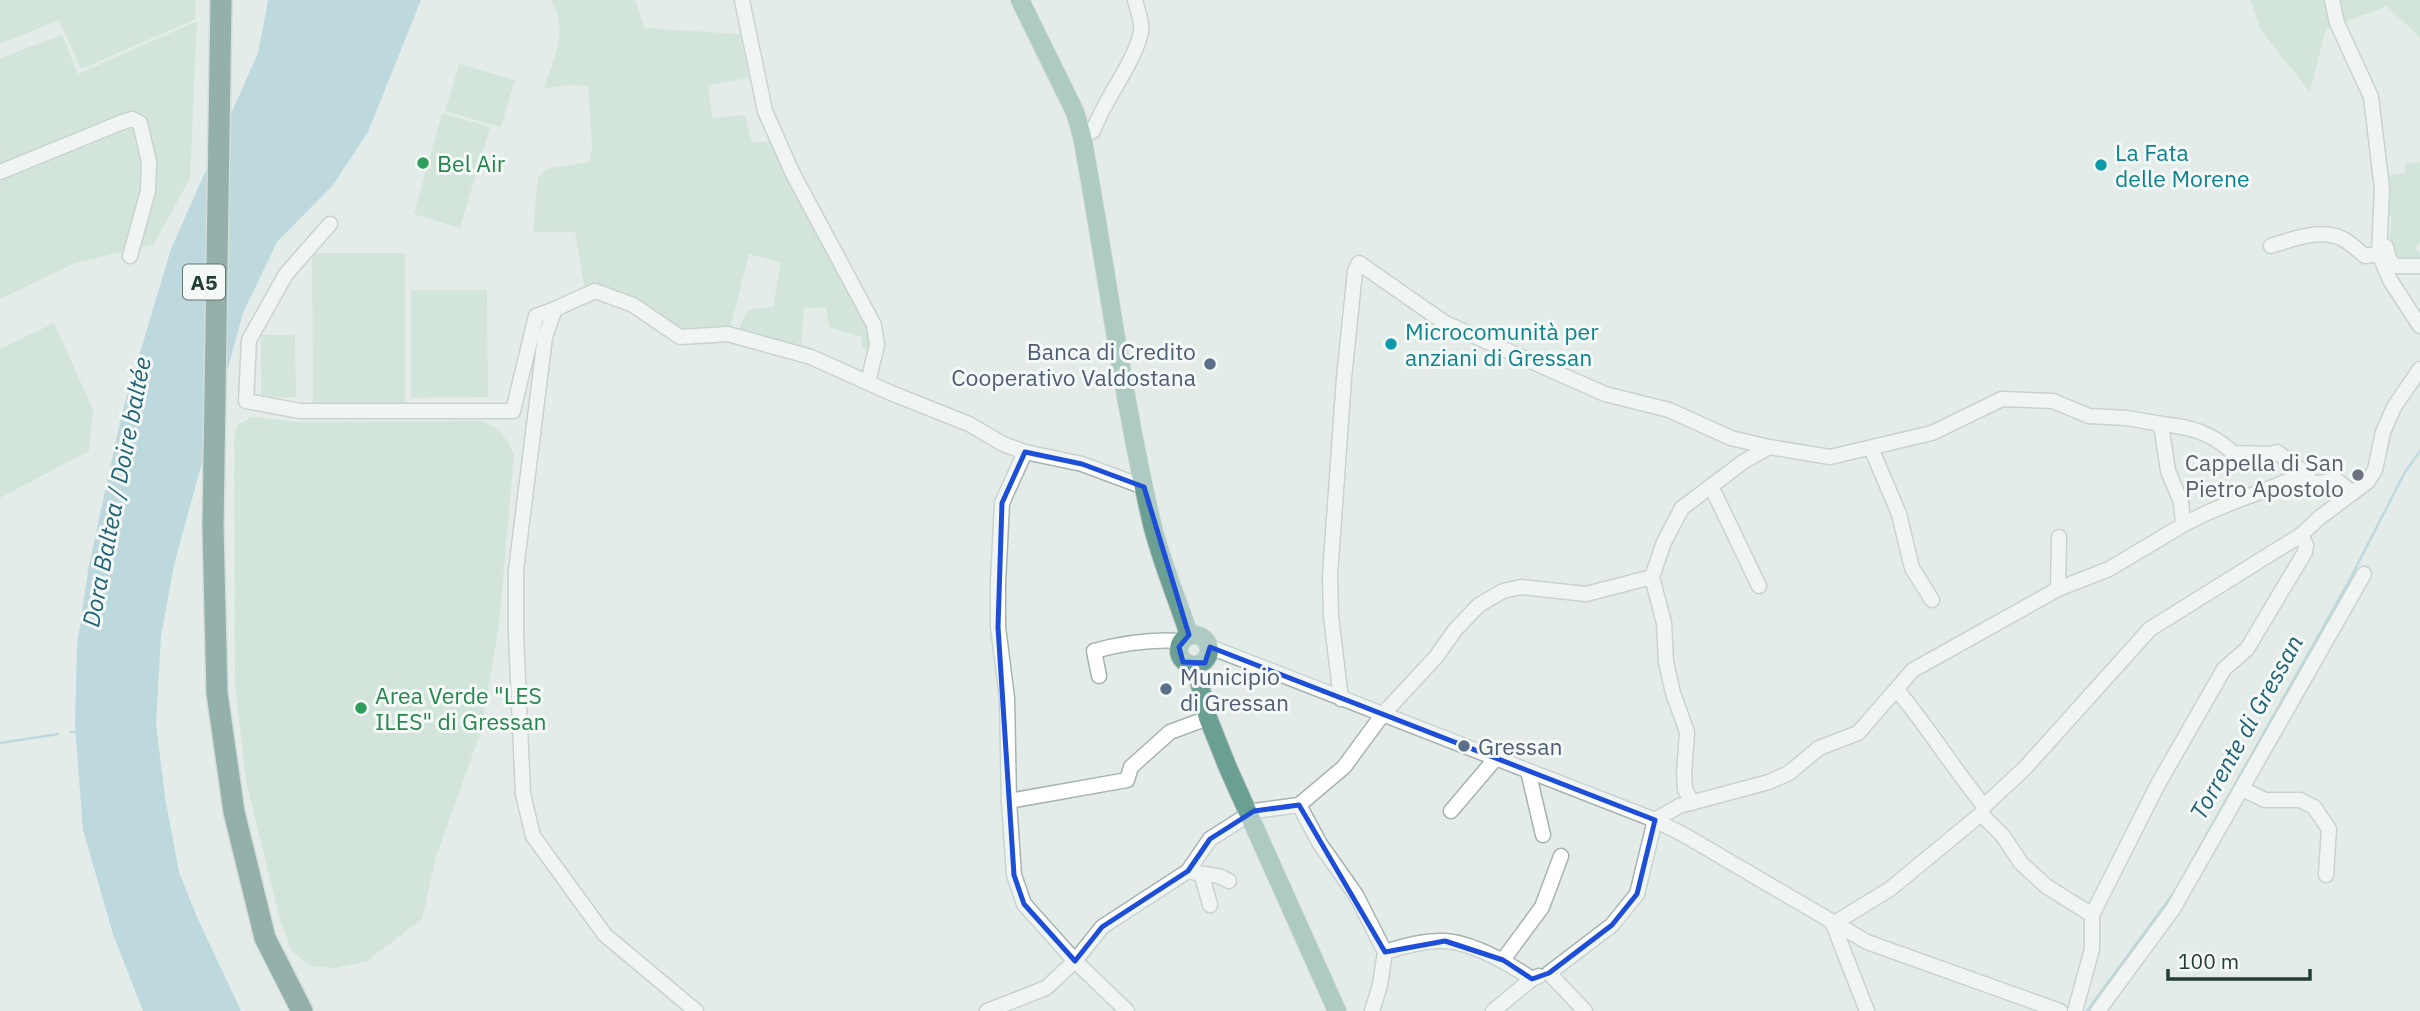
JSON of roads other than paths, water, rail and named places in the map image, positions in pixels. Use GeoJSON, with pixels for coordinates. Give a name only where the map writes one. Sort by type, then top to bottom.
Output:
{"type":"FeatureCollection","features":[{"type":"Feature","properties":{"kind":"highway","name":"A5"},"geometry":{"type":"LineString","coordinates":[[209,0],[200,564],[205,692],[212,757],[236,876],[256,943],[288,1011]]}},
{"type":"Feature","properties":{"kind":"highway","name":"A5"},"geometry":{"type":"LineString","coordinates":[[221,0],[213,528],[217,693],[234,812],[265,938],[302,1011]]}},
{"type":"Feature","properties":{"kind":"main road"},"geometry":{"type":"LineString","coordinates":[[1020,0],[1075,112],[1082,136],[1144,487],[1185,638],[1179,649],[1186,663],[1195,665],[1206,659],[1210,647],[1203,637],[1185,638]]}},
{"type":"Feature","properties":{"kind":"main road"},"geometry":{"type":"LineString","coordinates":[[1195,665],[1208,718],[1337,1011]]}},
{"type":"Feature","properties":{"kind":"street"},"geometry":{"type":"LineString","coordinates":[[742,0],[765,111],[793,174],[874,325],[877,345],[868,382]]}},
{"type":"Feature","properties":{"kind":"street"},"geometry":{"type":"LineString","coordinates":[[1082,136],[1093,131],[1142,30],[1135,0]]}},
{"type":"Feature","properties":{"kind":"street"},"geometry":{"type":"LineString","coordinates":[[2332,0],[2337,23],[2371,97],[2382,189],[2379,254],[2390,279],[2418,318]]}},
{"type":"Feature","properties":{"kind":"street"},"geometry":{"type":"LineString","coordinates":[[0,172],[120,123],[132,119],[140,123],[149,162],[148,191],[130,256]]}},
{"type":"Feature","properties":{"kind":"street"},"geometry":{"type":"LineString","coordinates":[[2382,222],[2389,226],[2386,247],[2391,263],[2403,267],[2420,266]]}},
{"type":"Feature","properties":{"kind":"street"},"geometry":{"type":"LineString","coordinates":[[330,224],[286,274],[249,340],[246,401],[300,411],[513,411],[536,316],[595,291],[632,305],[680,337],[728,334],[811,357],[969,424],[1003,444],[1025,452],[1082,464],[1144,487]]}},
{"type":"Feature","properties":{"kind":"street"},"geometry":{"type":"LineString","coordinates":[[2271,246],[2309,235],[2342,238],[2365,256],[2379,254]]}},
{"type":"Feature","properties":{"kind":"street"},"geometry":{"type":"LineString","coordinates":[[1341,699],[1331,616],[1330,575],[1344,378],[1355,271],[1359,263],[1445,323],[1605,394],[1670,410],[1731,438],[1769,447],[1830,457],[1932,433],[2002,400],[2053,401],[2089,416],[2127,418],[2187,427],[2219,440],[2233,453],[2277,452],[2305,473],[2313,484],[2336,480],[2353,493]]}},
{"type":"Feature","properties":{"kind":"street"},"geometry":{"type":"LineString","coordinates":[[555,309],[545,337],[516,570],[523,794],[533,836],[605,934],[696,1011]]}},
{"type":"Feature","properties":{"kind":"street"},"geometry":{"type":"LineString","coordinates":[[1833,924],[1890,890],[1982,810],[2025,768],[2150,629],[2301,535],[2367,482],[2375,470],[2383,432],[2394,407],[2420,369]]}},
{"type":"Feature","properties":{"kind":"street"},"geometry":{"type":"LineString","coordinates":[[2161,424],[2168,471],[2181,502],[2183,525]]}},
{"type":"Feature","properties":{"kind":"street"},"geometry":{"type":"LineString","coordinates":[[1692,803],[1685,789],[1687,732],[1668,672],[1664,623],[1652,577],[1664,542],[1682,508],[1743,462],[1769,447]]}},
{"type":"Feature","properties":{"kind":"street"},"geometry":{"type":"LineString","coordinates":[[1871,448],[1899,514],[1912,568],[1932,600]]}},
{"type":"Feature","properties":{"kind":"street"},"geometry":{"type":"LineString","coordinates":[[1025,452],[1002,503],[998,583],[998,627],[1007,698],[1014,875],[1024,904],[1075,961],[1127,1011]]}},
{"type":"Feature","properties":{"kind":"street"},"geometry":{"type":"LineString","coordinates":[[1493,1011],[1532,979],[1549,973],[1612,925],[1637,894],[1655,820],[1679,806],[1769,782],[1789,773],[1819,748],[1858,733],[1913,670],[2058,589],[2109,569],[2183,525],[2219,507],[2274,488],[2305,473]]}},
{"type":"Feature","properties":{"kind":"street"},"geometry":{"type":"LineString","coordinates":[[1711,486],[1759,586]]}},
{"type":"Feature","properties":{"kind":"street"},"geometry":{"type":"LineString","coordinates":[[2075,1011],[2092,949],[2092,915],[2157,786],[2224,669],[2247,649],[2305,552],[2306,545],[2301,535]]}},
{"type":"Feature","properties":{"kind":"street"},"geometry":{"type":"LineString","coordinates":[[2058,589],[2059,537]]}},
{"type":"Feature","properties":{"kind":"street"},"geometry":{"type":"LineString","coordinates":[[2098,1011],[2173,909],[2364,574]]}},
{"type":"Feature","properties":{"kind":"street"},"geometry":{"type":"LineString","coordinates":[[1210,905],[1195,873],[1210,839],[1254,811],[1299,805],[1344,767],[1383,714],[1479,605],[1503,591],[1521,587],[1586,594],[1652,577]]}},
{"type":"Feature","properties":{"kind":"street"},"geometry":{"type":"LineString","coordinates":[[1099,676],[1094,651],[1122,644],[1185,638]]}},
{"type":"Feature","properties":{"kind":"street"},"geometry":{"type":"LineString","coordinates":[[1210,647],[1655,820],[1867,942],[2060,1011]]}},
{"type":"Feature","properties":{"kind":"street"},"geometry":{"type":"LineString","coordinates":[[1897,690],[1914,710],[2021,863],[2046,886],[2092,915]]}},
{"type":"Feature","properties":{"kind":"street"},"geometry":{"type":"LineString","coordinates":[[1009,800],[1127,780],[1131,768],[1170,732],[1208,718]]}},
{"type":"Feature","properties":{"kind":"street"},"geometry":{"type":"LineString","coordinates":[[1451,811],[1496,758]]}},
{"type":"Feature","properties":{"kind":"street"},"geometry":{"type":"LineString","coordinates":[[1528,771],[1544,835]]}},
{"type":"Feature","properties":{"kind":"street"},"geometry":{"type":"LineString","coordinates":[[2242,789],[2265,800],[2300,800],[2314,807],[2329,829],[2326,875]]}},
{"type":"Feature","properties":{"kind":"street"},"geometry":{"type":"LineString","coordinates":[[1299,805],[1320,844],[1356,895],[1385,952],[1380,985],[1372,1011]]}},
{"type":"Feature","properties":{"kind":"street"},"geometry":{"type":"LineString","coordinates":[[1503,960],[1542,907],[1561,856]]}},
{"type":"Feature","properties":{"kind":"street"},"geometry":{"type":"LineString","coordinates":[[987,1011],[1046,988],[1075,961],[1102,928],[1195,873],[1219,874],[1229,881]]}},
{"type":"Feature","properties":{"kind":"street"},"geometry":{"type":"LineString","coordinates":[[1833,924],[1867,1011]]}},
{"type":"Feature","properties":{"kind":"street"},"geometry":{"type":"LineString","coordinates":[[1385,952],[1409,944],[1446,941],[1503,960],[1532,979]]}},
{"type":"Feature","properties":{"kind":"street"},"geometry":{"type":"LineString","coordinates":[[1549,973],[1586,1011]]}},
{"type":"Feature","properties":{"kind":"water","name":"Dora Baltea / Doire baltée"},"geometry":{"type":"Polygon","coordinates":[[[268,0],[421,0],[368,132],[333,185],[277,242],[243,313],[174,565],[161,636],[156,724],[165,797],[179,872],[241,1011],[143,1011],[113,934],[83,830],[75,726],[77,645],[89,565],[122,413],[171,249],[258,53],[268,0]]]}},
{"type":"Feature","properties":{"kind":"waterway","name":"Torrente di Gressan"},"geometry":{"type":"LineString","coordinates":[[2087,1011],[2175,891],[2349,581],[2405,472],[2420,451]]}},
{"type":"Feature","properties":{"kind":"waterway"},"geometry":{"type":"LineString","coordinates":[[0,743],[58,734]]}},
{"type":"Feature","properties":{"kind":"place","name":"Bel Air"},"geometry":{"type":"Point","coordinates":[423,163]}},
{"type":"Feature","properties":{"kind":"place","name":"La Fata delle Morene"},"geometry":{"type":"Point","coordinates":[2101,165]}},
{"type":"Feature","properties":{"kind":"place","name":"Microcomunità per anziani di Gressan"},"geometry":{"type":"Point","coordinates":[1391,344]}},
{"type":"Feature","properties":{"kind":"place","name":"Banca di Credito Cooperativo Valdostana"},"geometry":{"type":"Point","coordinates":[1210,364]}},
{"type":"Feature","properties":{"kind":"place","name":"Cappella di San Pietro Apostolo"},"geometry":{"type":"Point","coordinates":[2358,475]}},
{"type":"Feature","properties":{"kind":"place","name":"Municipio di Gressan"},"geometry":{"type":"Point","coordinates":[1166,689]}},
{"type":"Feature","properties":{"kind":"place","name":"Area Verde \"LES ILES\" di Gressan"},"geometry":{"type":"Point","coordinates":[361,708]}},
{"type":"Feature","properties":{"kind":"place","name":"Gressan"},"geometry":{"type":"Point","coordinates":[1464,746]}}]}
